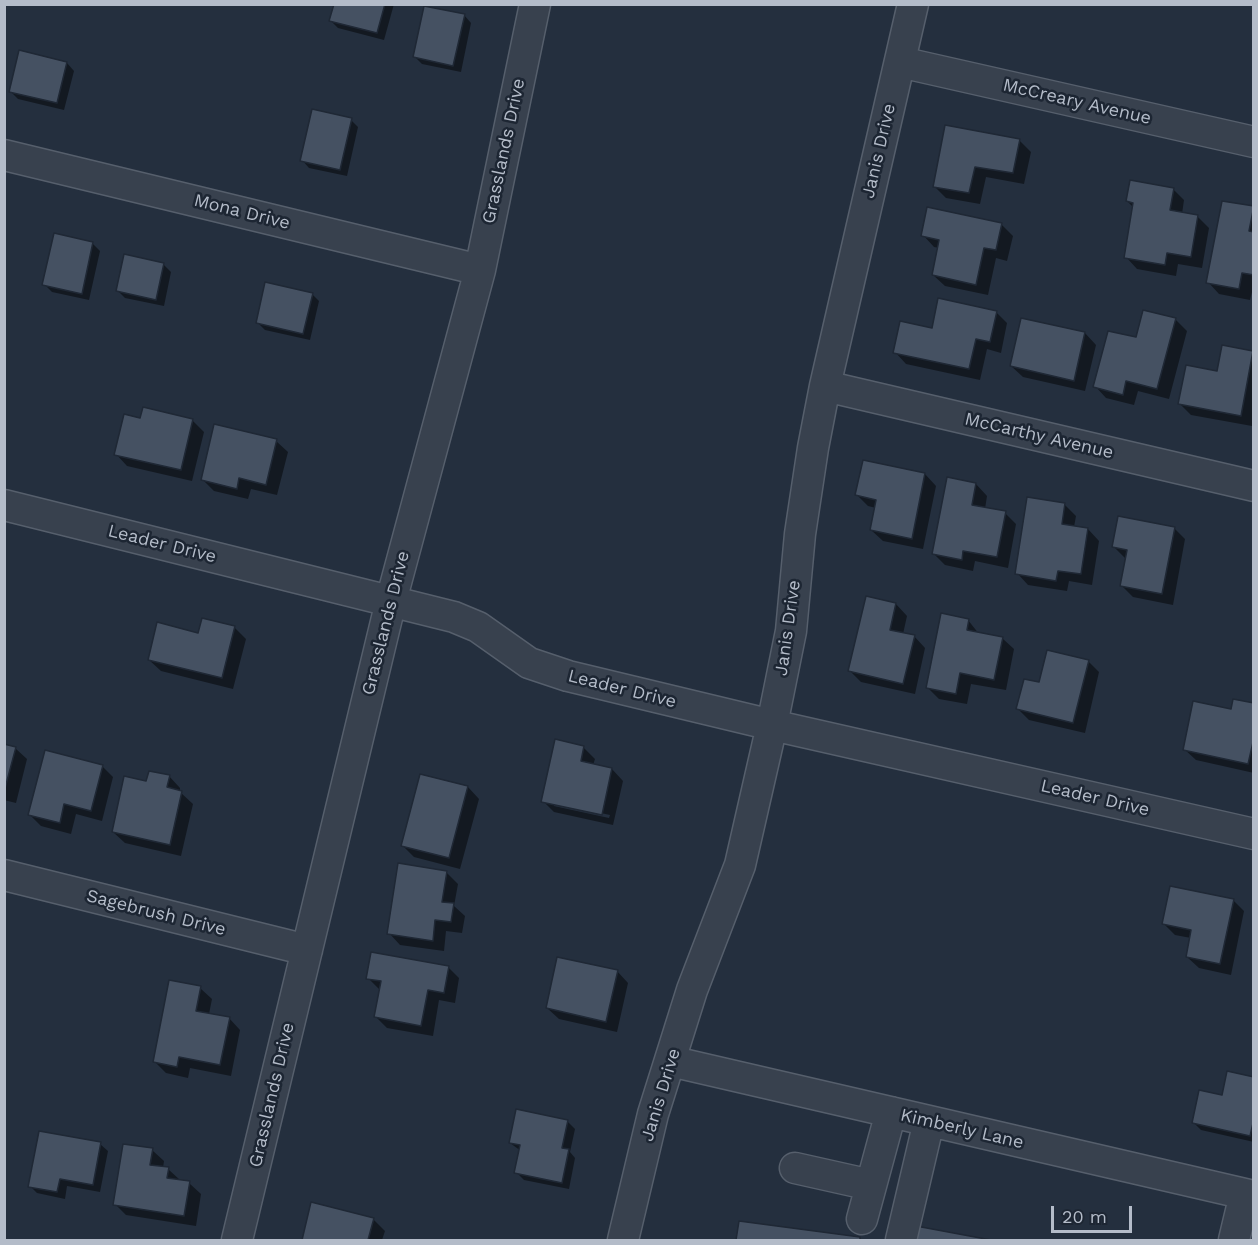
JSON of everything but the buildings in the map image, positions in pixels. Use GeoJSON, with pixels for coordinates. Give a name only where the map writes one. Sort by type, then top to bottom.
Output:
{"type":"FeatureCollection","features":[{"type":"Feature","properties":{"kind":"street","name":"Grasslands Drive"},"geometry":{"type":"LineString","coordinates":[[237,1240],[391,601],[480,270],[535,4]]}},
{"type":"Feature","properties":{"kind":"street","name":"Janis Drive"},"geometry":{"type":"LineString","coordinates":[[623,1240],[653,1114],[692,990],[740,865],[772,725],[790,631],[801,523],[825,386],[913,4]]}},
{"type":"Feature","properties":{"kind":"street","name":"McCreary Avenue"},"geometry":{"type":"LineString","coordinates":[[900,62],[1254,142]]}},
{"type":"Feature","properties":{"kind":"street","name":"Mona Drive"},"geometry":{"type":"LineString","coordinates":[[4,155],[480,270]]}},
{"type":"Feature","properties":{"kind":"street","name":"McCarthy Avenue"},"geometry":{"type":"LineString","coordinates":[[825,386],[1254,486]]}},
{"type":"Feature","properties":{"kind":"street","name":"Leader Drive"},"geometry":{"type":"LineString","coordinates":[[4,505],[454,617],[478,627],[529,663],[568,676],[772,725],[1254,834]]}},
{"type":"Feature","properties":{"kind":"street","name":"Sagebrush Drive"},"geometry":{"type":"LineString","coordinates":[[4,875],[307,950]]}},
{"type":"Feature","properties":{"kind":"street","name":"Kimberly Lane"},"geometry":{"type":"LineString","coordinates":[[670,1061],[1249,1195]]}},
{"type":"Feature","properties":{"kind":"street"},"geometry":{"type":"LineString","coordinates":[[862,1219],[891,1112]]}},
{"type":"Feature","properties":{"kind":"street"},"geometry":{"type":"LineString","coordinates":[[902,1240],[929,1121]]}},
{"type":"Feature","properties":{"kind":"street"},"geometry":{"type":"LineString","coordinates":[[795,1168],[871,1185]]}},
{"type":"Feature","properties":{"kind":"street"},"geometry":{"type":"LineString","coordinates":[[1234,1240],[1249,1195]]}}]}
